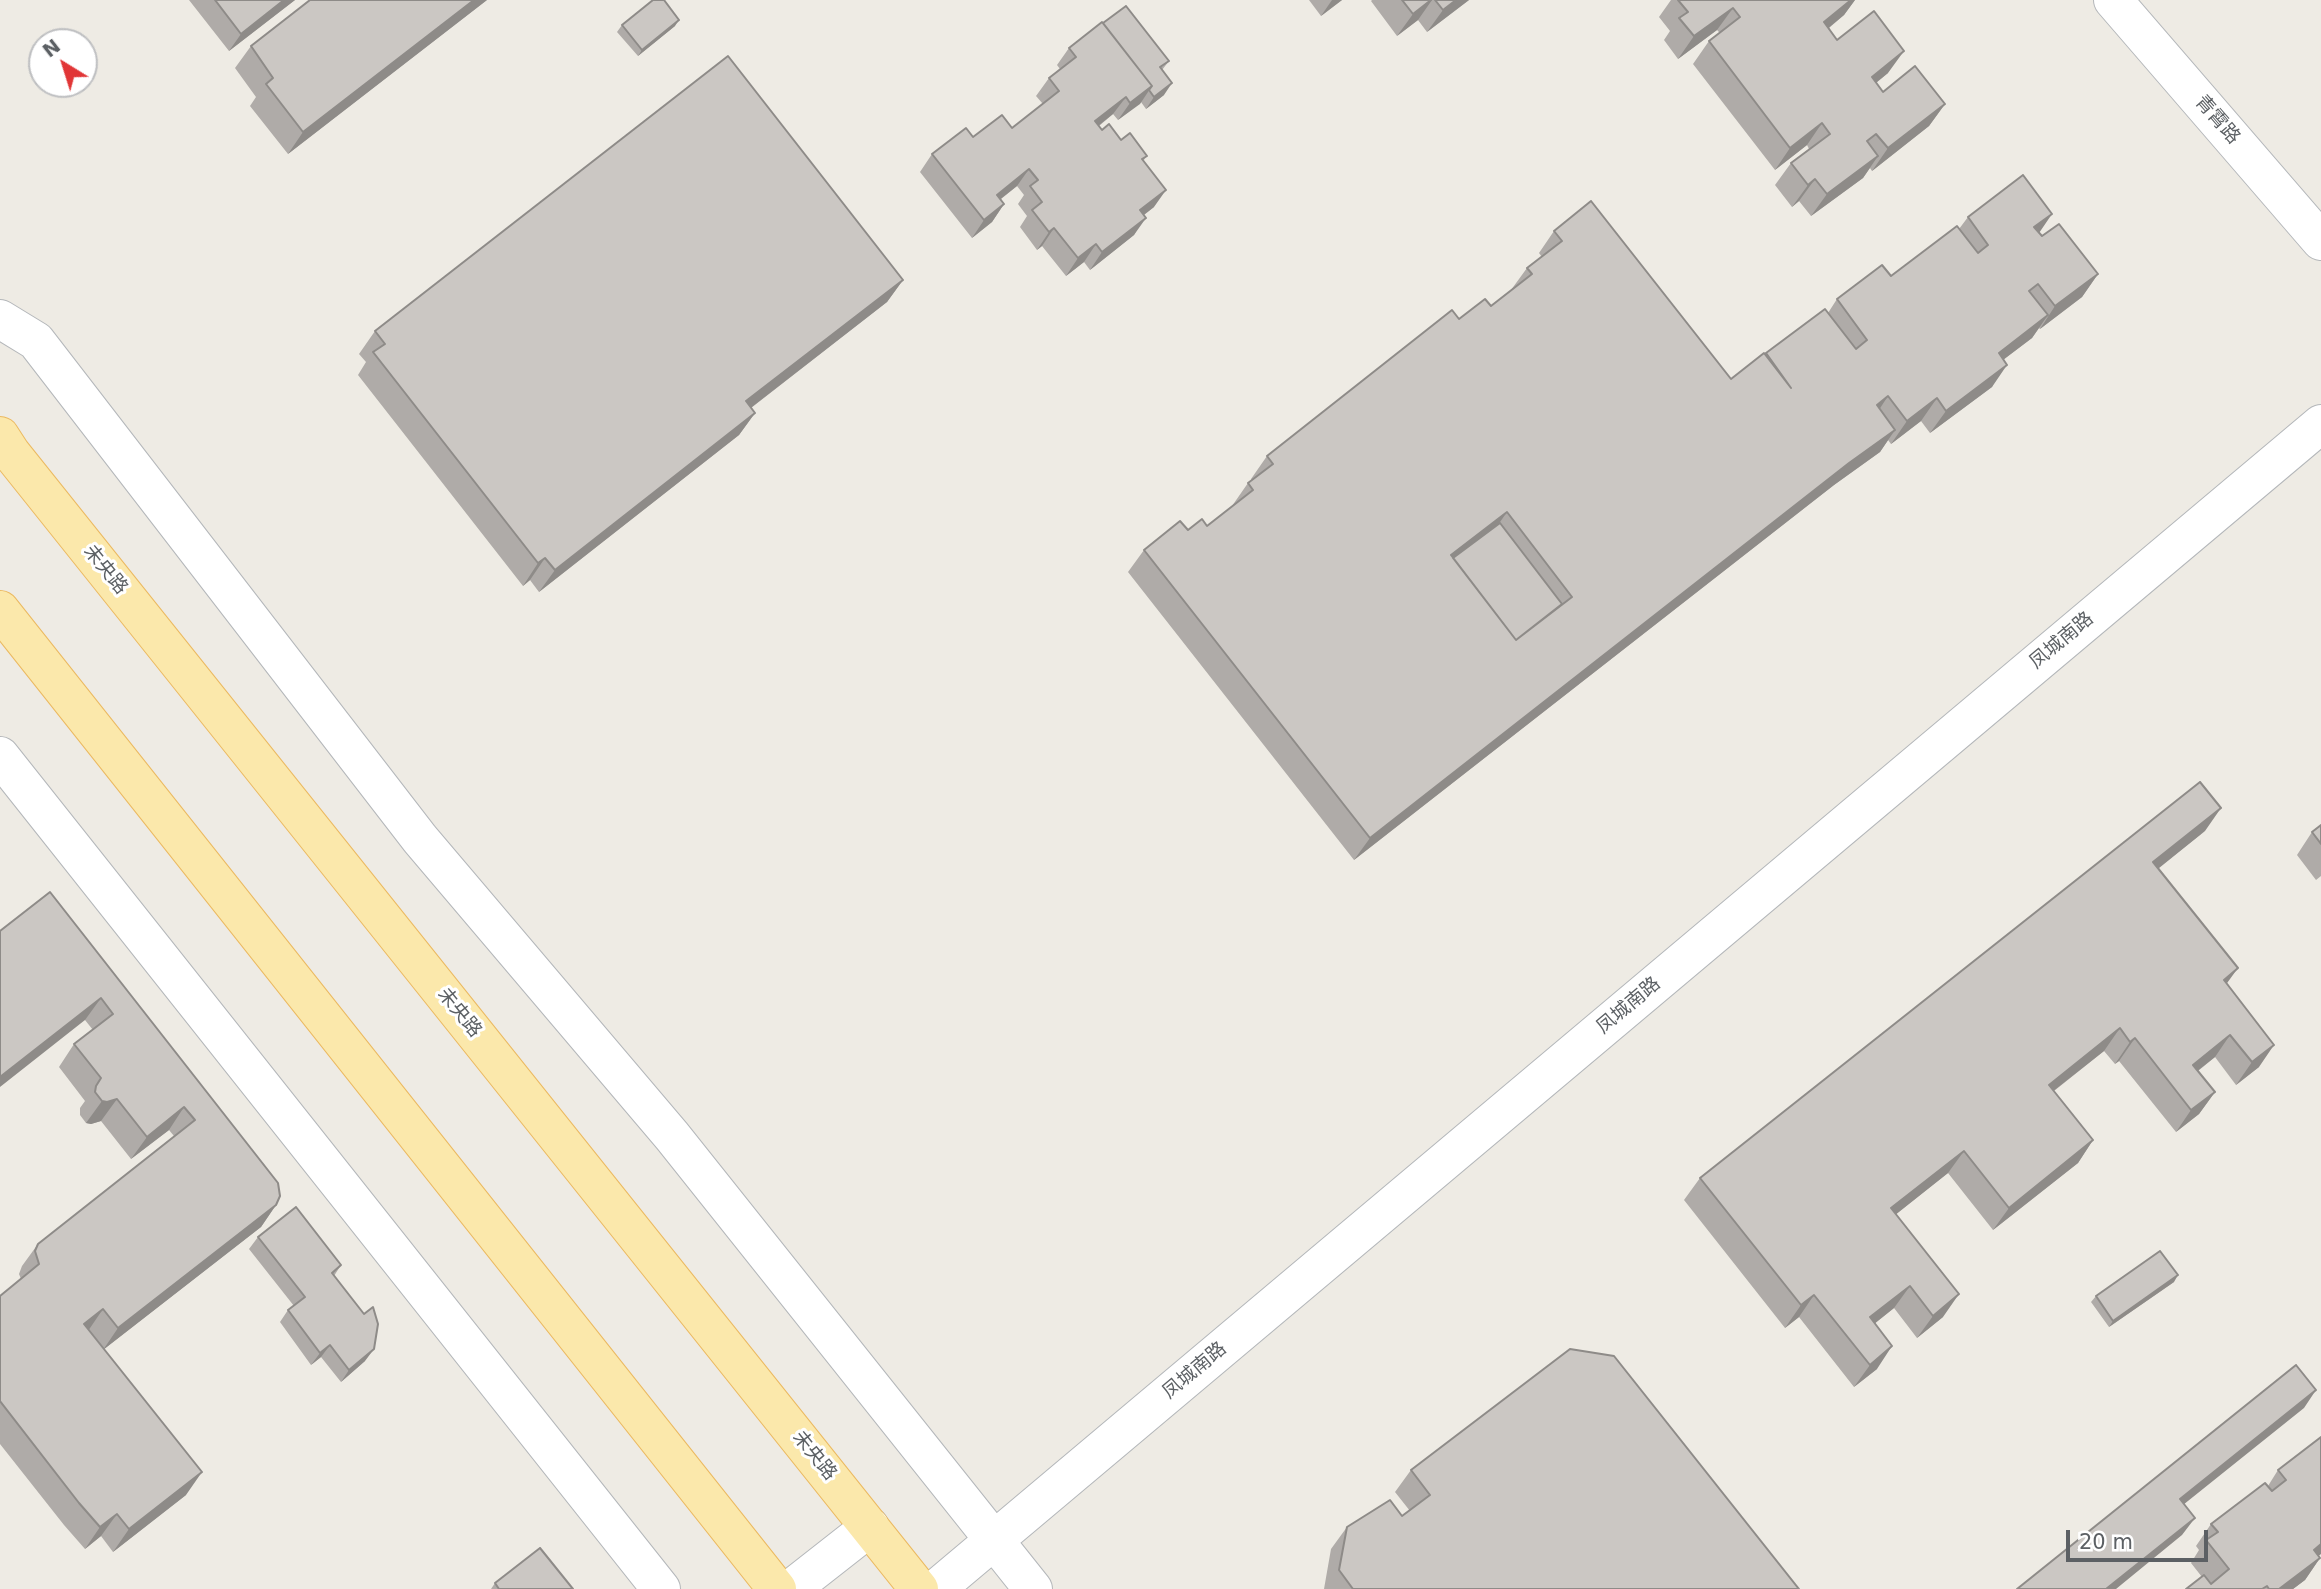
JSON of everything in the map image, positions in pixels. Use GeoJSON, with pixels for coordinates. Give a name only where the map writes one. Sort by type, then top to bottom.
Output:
{"type":"FeatureCollection","features":[{"type":"Feature","properties":{"kind":"main road","name":"未央路"},"geometry":{"type":"LineString","coordinates":[[0,436],[919,1589]]}},
{"type":"Feature","properties":{"kind":"main road"},"geometry":{"type":"LineString","coordinates":[[0,610],[777,1589]]}},
{"type":"Feature","properties":{"kind":"street","name":"青霄路"},"geometry":{"type":"LineString","coordinates":[[2113,0],[2321,240]]}},
{"type":"Feature","properties":{"kind":"street"},"geometry":{"type":"LineString","coordinates":[[0,319],[36,341],[420,839],[671,1136],[1033,1589]]}},
{"type":"Feature","properties":{"kind":"street","name":"凤城南路"},"geometry":{"type":"LineString","coordinates":[[936,1589],[2321,424]]}},
{"type":"Feature","properties":{"kind":"street"},"geometry":{"type":"LineString","coordinates":[[0,756],[661,1589]]}},
{"type":"Feature","properties":{"kind":"street"},"geometry":{"type":"LineString","coordinates":[[791,1589],[870,1527]]}},
{"type":"Feature","properties":{"kind":"building"},"geometry":{"type":"Polygon","coordinates":[[[215,0],[284,0],[241,34],[215,0]]]}},
{"type":"Feature","properties":{"kind":"building"},"geometry":{"type":"Polygon","coordinates":[[[310,0],[474,0],[303,132],[266,84],[273,78],[251,46],[310,0]]]}},
{"type":"Feature","properties":{"kind":"building"},"geometry":{"type":"Polygon","coordinates":[[[653,0],[664,0],[679,20],[642,50],[622,25],[653,0]]]}},
{"type":"Feature","properties":{"kind":"building"},"geometry":{"type":"Polygon","coordinates":[[[1402,0],[1431,0],[1413,14],[1402,0]]]}},
{"type":"Feature","properties":{"kind":"building"},"geometry":{"type":"Polygon","coordinates":[[[1435,0],[1456,0],[1443,10],[1435,0]]]}},
{"type":"Feature","properties":{"kind":"building"},"geometry":{"type":"Polygon","coordinates":[[[1678,0],[1851,0],[1824,22],[1837,40],[1874,11],[1904,51],[1872,77],[1883,92],[1915,66],[1945,104],[1888,148],[1876,134],[1867,141],[1878,156],[1827,194],[1815,179],[1808,185],[1791,163],[1830,134],[1822,123],[1790,148],[1709,41],[1740,17],[1733,8],[1694,36],[1679,18],[1688,12],[1678,0]]]}},
{"type":"Feature","properties":{"kind":"building"},"geometry":{"type":"Polygon","coordinates":[[[1126,6],[1169,61],[1160,67],[1172,83],[1154,97],[1149,90],[1152,86],[1103,23],[1126,6]]]}},
{"type":"Feature","properties":{"kind":"building"},"geometry":{"type":"Polygon","coordinates":[[[1102,22],[1152,86],[1130,103],[1126,97],[1095,121],[1102,130],[1109,124],[1121,140],[1130,133],[1147,156],[1142,159],[1166,190],[1140,210],[1146,218],[1102,252],[1096,244],[1078,258],[1054,228],[1049,232],[1032,210],[1042,202],[1030,186],[1038,180],[1029,169],[997,195],[1004,204],[984,220],[932,154],[966,128],[973,137],[1002,115],[1012,128],[1059,91],[1049,78],[1076,57],[1069,48],[1102,22]]]}},
{"type":"Feature","properties":{"kind":"building"},"geometry":{"type":"Polygon","coordinates":[[[728,56],[903,280],[746,401],[755,413],[555,570],[545,558],[538,563],[373,352],[385,344],[375,331],[728,56]]]}},
{"type":"Feature","properties":{"kind":"building"},"geometry":{"type":"Polygon","coordinates":[[[2023,175],[2052,214],[2034,227],[2042,236],[2059,224],[2098,274],[2055,306],[2038,284],[2029,291],[2048,315],[1999,353],[2007,365],[1946,411],[1937,398],[1907,421],[1888,396],[1877,405],[1895,430],[1849,463],[1370,838],[1144,550],[1180,521],[1188,530],[1202,519],[1207,526],[1253,490],[1248,483],[1273,464],[1267,456],[1452,310],[1459,319],[1485,299],[1491,306],[1532,274],[1527,268],[1562,241],[1554,231],[1591,201],[1731,379],[1764,353],[1791,388],[1766,353],[1825,309],[1856,349],[1867,340],[1837,299],[1882,265],[1891,276],[1957,226],[1978,253],[1988,245],[1968,217],[2023,175]],[[1507,512],[1451,555],[1516,640],[1572,597],[1507,512]]]}},
{"type":"Feature","properties":{"kind":"building"},"geometry":{"type":"Polygon","coordinates":[[[1500,523],[1562,604],[1516,640],[1453,558],[1500,523]]]}},
{"type":"Feature","properties":{"kind":"building"},"geometry":{"type":"Polygon","coordinates":[[[2200,782],[2221,808],[2153,862],[2238,968],[2224,980],[2274,1045],[2252,1062],[2230,1035],[2193,1065],[2215,1092],[2191,1110],[2135,1038],[2130,1042],[2120,1028],[2049,1085],[2093,1140],[2009,1208],[1964,1151],[1891,1208],[1959,1294],[1933,1316],[1910,1286],[1870,1317],[1892,1346],[1870,1365],[1814,1295],[1801,1305],[1700,1178],[2200,782]]]}},
{"type":"Feature","properties":{"kind":"building"},"geometry":{"type":"Polygon","coordinates":[[[2321,825],[2321,844],[2312,832],[2321,825]]]}},
{"type":"Feature","properties":{"kind":"building"},"geometry":{"type":"Polygon","coordinates":[[[50,892],[278,1183],[280,1196],[276,1205],[118,1328],[103,1309],[84,1324],[202,1472],[129,1529],[117,1514],[100,1527],[0,1401],[0,1296],[39,1264],[35,1251],[38,1244],[195,1120],[184,1107],[147,1137],[117,1099],[102,1101],[95,1092],[101,1078],[74,1044],[113,1014],[101,998],[0,1077],[0,931],[50,892]]]}},
{"type":"Feature","properties":{"kind":"building"},"geometry":{"type":"Polygon","coordinates":[[[296,1207],[341,1265],[332,1273],[364,1314],[373,1307],[378,1324],[374,1349],[349,1370],[330,1345],[320,1353],[288,1310],[305,1297],[258,1237],[296,1207]]]}},
{"type":"Feature","properties":{"kind":"building"},"geometry":{"type":"Polygon","coordinates":[[[2160,1251],[2178,1275],[2113,1321],[2096,1296],[2160,1251]]]}},
{"type":"Feature","properties":{"kind":"building"},"geometry":{"type":"Polygon","coordinates":[[[1570,1349],[1614,1356],[1799,1589],[1353,1589],[1339,1570],[1347,1527],[1390,1500],[1402,1516],[1430,1495],[1411,1470],[1570,1349]]]}},
{"type":"Feature","properties":{"kind":"building"},"geometry":{"type":"Polygon","coordinates":[[[2296,1365],[2316,1390],[2180,1499],[2195,1518],[2106,1589],[2017,1589],[2296,1365]]]}},
{"type":"Feature","properties":{"kind":"building"},"geometry":{"type":"Polygon","coordinates":[[[2321,1437],[2321,1544],[2314,1550],[2320,1558],[2279,1589],[2269,1589],[2267,1586],[2262,1589],[2186,1589],[2204,1575],[2211,1584],[2229,1569],[2206,1540],[2218,1532],[2211,1524],[2265,1483],[2272,1491],[2286,1480],[2278,1470],[2321,1437]]]}},
{"type":"Feature","properties":{"kind":"building"},"geometry":{"type":"Polygon","coordinates":[[[540,1548],[573,1589],[499,1589],[495,1583],[540,1548]]]}}]}
